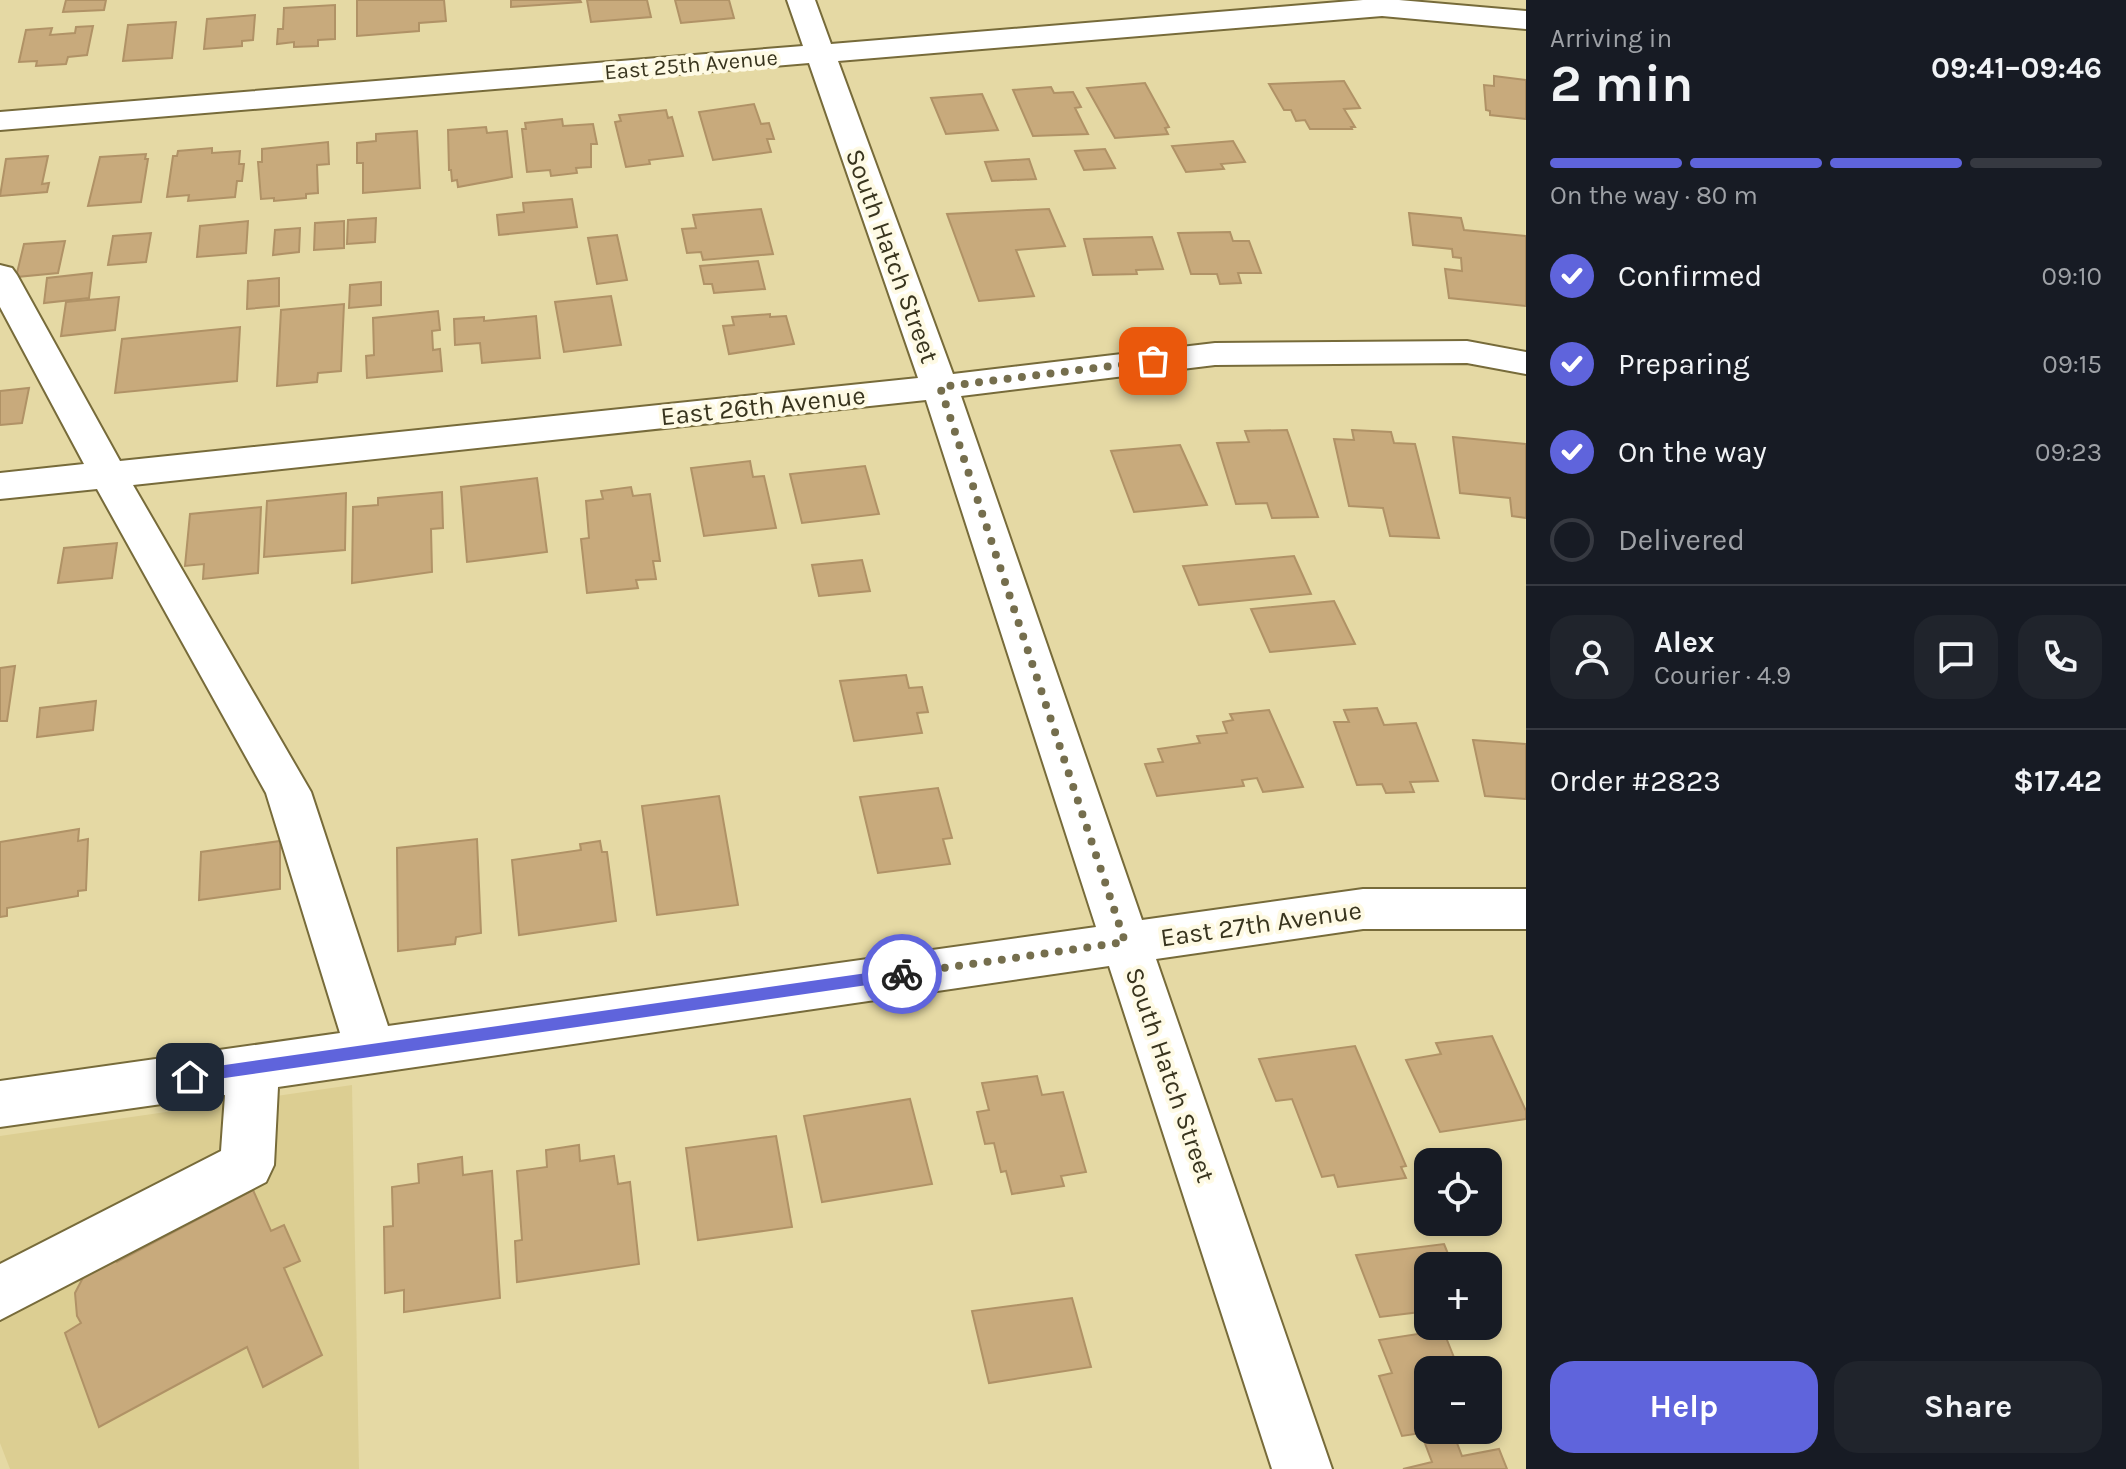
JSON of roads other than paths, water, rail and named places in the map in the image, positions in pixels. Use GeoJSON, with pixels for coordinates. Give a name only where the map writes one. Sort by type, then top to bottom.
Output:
{"type":"FeatureCollection","features":[{"type":"Feature","properties":{"kind":"street","name":"South Hatch Street"},"geometry":{"type":"LineString","coordinates":[[801,0],[940,387],[1302,1469]]}},
{"type":"Feature","properties":{"kind":"street","name":"East 25th Avenue"},"geometry":{"type":"LineString","coordinates":[[0,121],[819,54],[1390,3],[1526,20]]}},
{"type":"Feature","properties":{"kind":"street"},"geometry":{"type":"LineString","coordinates":[[0,275],[108,474],[288,792],[371,1050]]}},
{"type":"Feature","properties":{"kind":"street","name":"East 26th Avenue"},"geometry":{"type":"LineString","coordinates":[[0,486],[940,387],[1215,354],[1467,352],[1526,363]]}},
{"type":"Feature","properties":{"kind":"street","name":"East 27th Avenue"},"geometry":{"type":"LineString","coordinates":[[0,1104],[1363,909],[1526,909]]}},
{"type":"Feature","properties":{"kind":"street"},"geometry":{"type":"LineString","coordinates":[[0,1293],[247,1165],[253,1067]]}}]}
